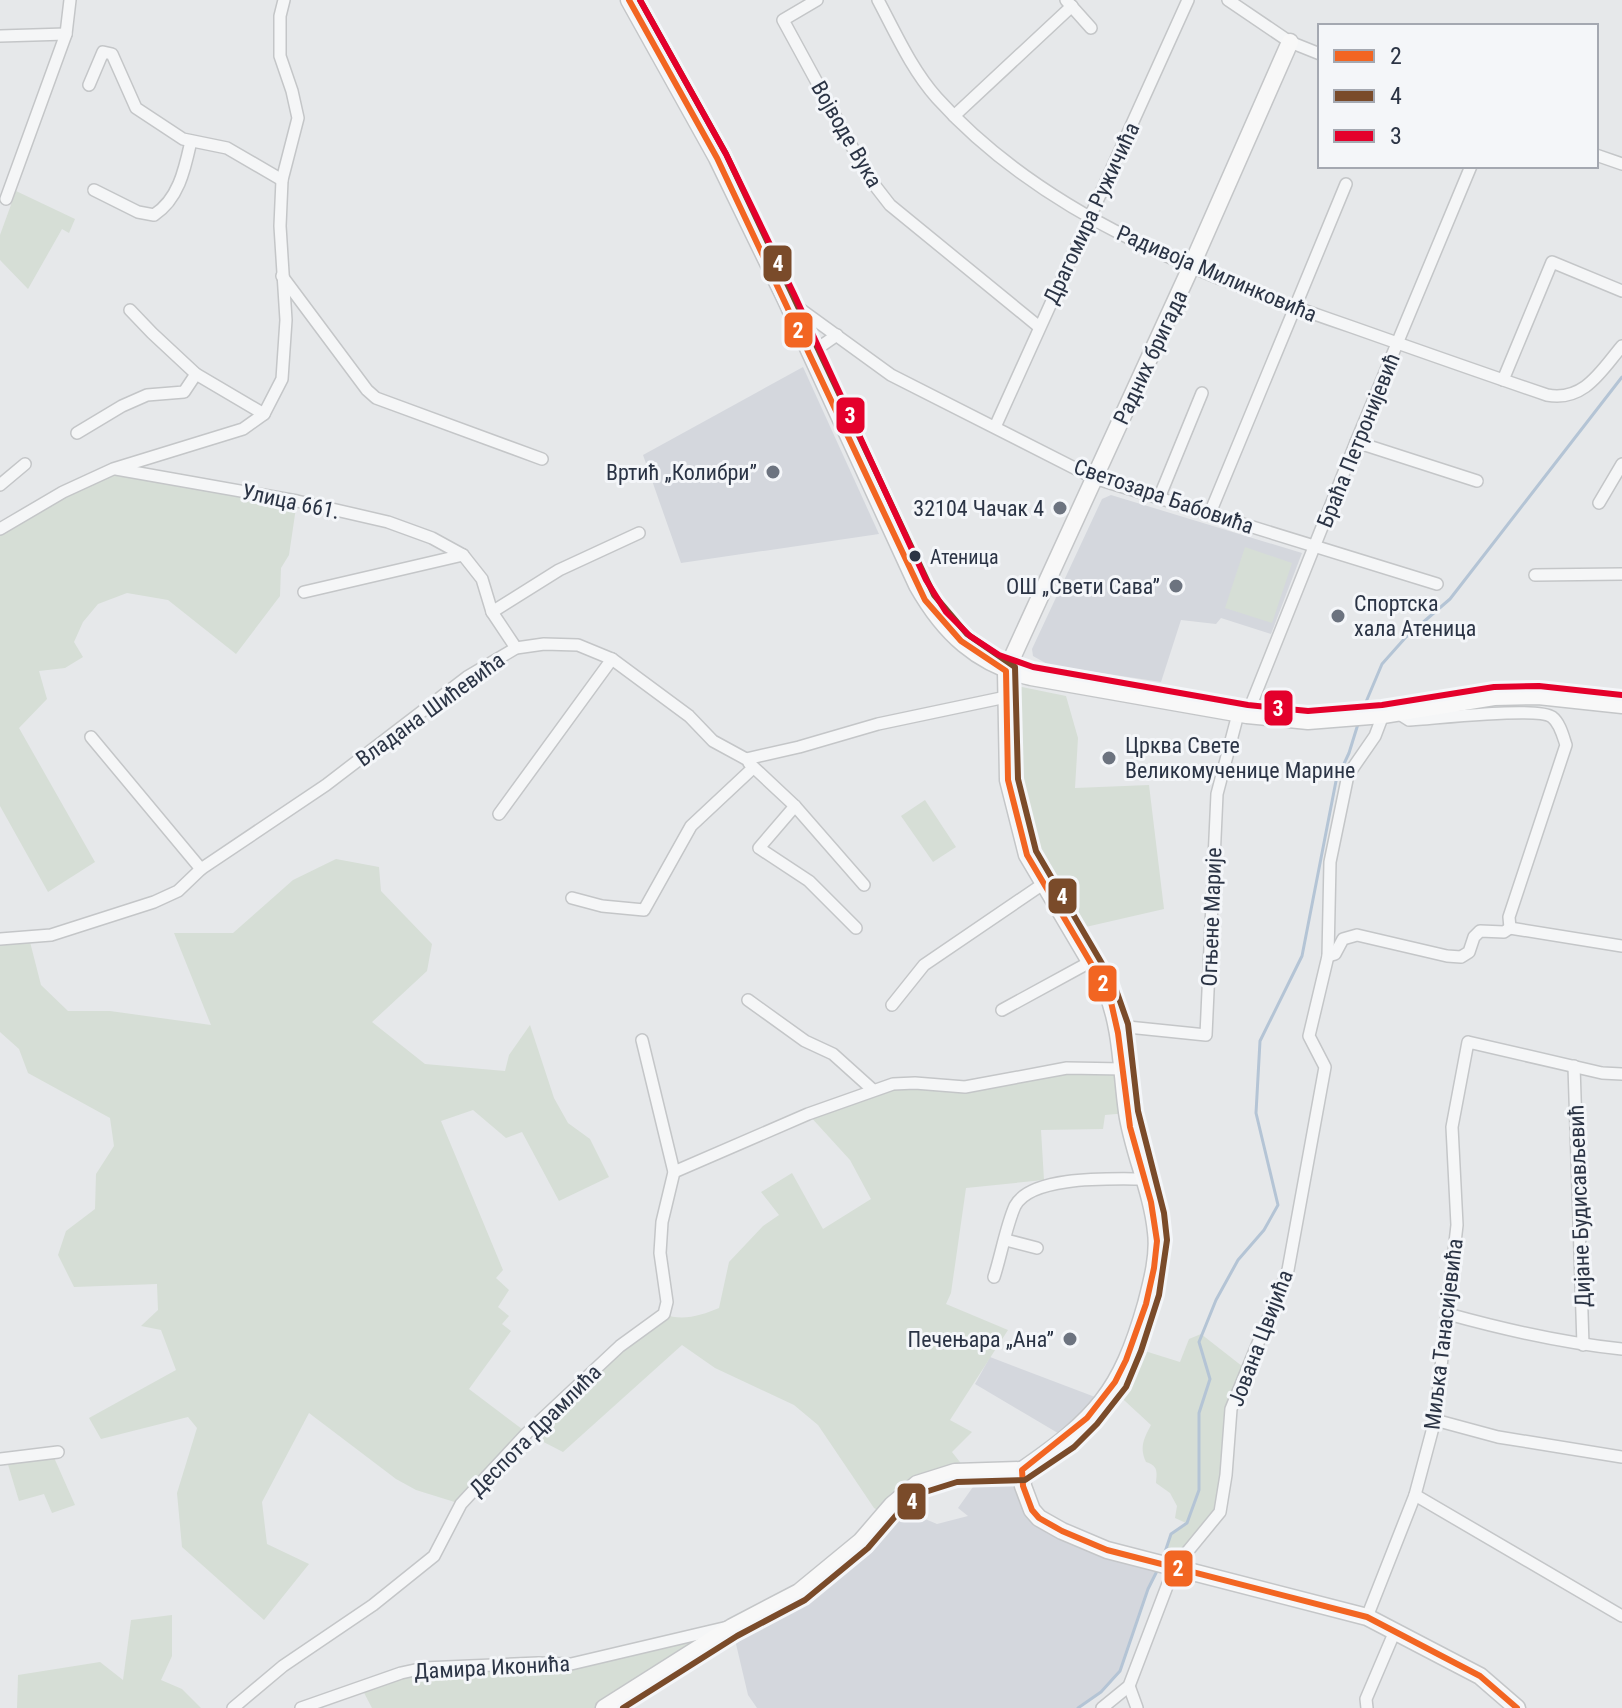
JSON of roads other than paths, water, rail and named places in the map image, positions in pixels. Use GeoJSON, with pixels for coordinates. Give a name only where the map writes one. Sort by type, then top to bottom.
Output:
{"type":"FeatureCollection","features":[{"type":"Feature","properties":{"kind":"street"},"geometry":{"type":"LineString","coordinates":[[6,199],[66,34],[70,0]]}},
{"type":"Feature","properties":{"kind":"street"},"geometry":{"type":"LineString","coordinates":[[0,529],[63,492],[113,469],[243,429],[264,414],[282,379],[286,320],[280,226],[282,180],[298,118],[280,56],[280,16],[284,0]]}},
{"type":"Feature","properties":{"kind":"street"},"geometry":{"type":"LineString","coordinates":[[629,0],[717,158],[925,600],[959,641],[979,656],[1006,671],[1242,715],[1298,721],[1386,715],[1494,697],[1538,696],[1622,705]]}},
{"type":"Feature","properties":{"kind":"street","name":"Војводе Вука"},"geometry":{"type":"LineString","coordinates":[[817,0],[783,20],[869,178],[890,205],[1038,326]]}},
{"type":"Feature","properties":{"kind":"street","name":"Радивоја Милинковића"},"geometry":{"type":"LineString","coordinates":[[878,0],[914,68],[954,116],[984,145],[1089,218],[1191,267],[1296,308],[1547,395],[1580,393],[1622,346]]}},
{"type":"Feature","properties":{"kind":"street","name":"Драгомира Ружичића"},"geometry":{"type":"LineString","coordinates":[[995,427],[1038,326],[1188,0]]}},
{"type":"Feature","properties":{"kind":"street"},"geometry":{"type":"LineString","coordinates":[[1228,0],[1290,42],[1318,53]]}},
{"type":"Feature","properties":{"kind":"street"},"geometry":{"type":"LineString","coordinates":[[954,116],[1069,3],[1091,28]]}},
{"type":"Feature","properties":{"kind":"street"},"geometry":{"type":"LineString","coordinates":[[0,36],[66,34]]}},
{"type":"Feature","properties":{"kind":"street","name":"Радних бригада"},"geometry":{"type":"LineString","coordinates":[[1006,671],[1290,42]]}},
{"type":"Feature","properties":{"kind":"street"},"geometry":{"type":"LineString","coordinates":[[89,85],[103,52],[112,54],[136,108],[183,139],[227,148],[282,180]]}},
{"type":"Feature","properties":{"kind":"street"},"geometry":{"type":"LineString","coordinates":[[94,190],[138,212],[154,215],[164,208],[183,177],[191,141]]}},
{"type":"Feature","properties":{"kind":"street"},"geometry":{"type":"LineString","coordinates":[[1598,156],[1622,164]]}},
{"type":"Feature","properties":{"kind":"street","name":"Браћа Петронијевић"},"geometry":{"type":"LineString","coordinates":[[1242,715],[1470,168]]}},
{"type":"Feature","properties":{"kind":"street"},"geometry":{"type":"LineString","coordinates":[[1210,513],[1346,184]]}},
{"type":"Feature","properties":{"kind":"street"},"geometry":{"type":"LineString","coordinates":[[1503,380],[1552,262],[1622,291]]}},
{"type":"Feature","properties":{"kind":"street"},"geometry":{"type":"LineString","coordinates":[[282,276],[376,398],[542,459]]}},
{"type":"Feature","properties":{"kind":"street","name":"Светозара Бабовића"},"geometry":{"type":"LineString","coordinates":[[785,298],[891,375],[1094,478],[1437,584]]}},
{"type":"Feature","properties":{"kind":"street"},"geometry":{"type":"LineString","coordinates":[[130,310],[196,374],[264,414]]}},
{"type":"Feature","properties":{"kind":"street"},"geometry":{"type":"LineString","coordinates":[[811,353],[837,335]]}},
{"type":"Feature","properties":{"kind":"street"},"geometry":{"type":"LineString","coordinates":[[77,433],[147,395],[184,392],[196,374]]}},
{"type":"Feature","properties":{"kind":"street"},"geometry":{"type":"LineString","coordinates":[[1159,498],[1202,393]]}},
{"type":"Feature","properties":{"kind":"street"},"geometry":{"type":"LineString","coordinates":[[1356,442],[1477,481]]}},
{"type":"Feature","properties":{"kind":"street"},"geometry":{"type":"LineString","coordinates":[[0,485],[25,464]]}},
{"type":"Feature","properties":{"kind":"street"},"geometry":{"type":"LineString","coordinates":[[1599,503],[1622,464]]}},
{"type":"Feature","properties":{"kind":"street","name":"Улица 661."},"geometry":{"type":"LineString","coordinates":[[113,469],[228,488],[388,522],[432,538],[463,555],[482,579],[492,612],[516,648]]}},
{"type":"Feature","properties":{"kind":"street"},"geometry":{"type":"LineString","coordinates":[[492,612],[559,570],[639,533]]}},
{"type":"Feature","properties":{"kind":"street"},"geometry":{"type":"LineString","coordinates":[[304,592],[463,555]]}},
{"type":"Feature","properties":{"kind":"street"},"geometry":{"type":"LineString","coordinates":[[1535,575],[1622,574]]}},
{"type":"Feature","properties":{"kind":"street","name":"Владана Шићевића"},"geometry":{"type":"LineString","coordinates":[[0,939],[51,935],[154,902],[178,891],[201,869],[326,785],[467,677],[516,648],[544,644],[578,645],[612,659],[689,716],[713,741],[749,764],[795,806],[864,885]]}},
{"type":"Feature","properties":{"kind":"street"},"geometry":{"type":"LineString","coordinates":[[499,814],[612,659]]}},
{"type":"Feature","properties":{"kind":"street"},"geometry":{"type":"LineString","coordinates":[[604,1708],[732,1627],[799,1592],[861,1541],[892,1505],[917,1484],[955,1472],[1022,1470],[1068,1439],[1118,1382],[1132,1347],[1149,1294],[1157,1249],[1154,1214],[1128,1113],[1118,1026],[1105,987],[1027,855],[1010,791],[1006,671]]}},
{"type":"Feature","properties":{"kind":"street"},"geometry":{"type":"LineString","coordinates":[[572,898],[602,906],[644,910],[691,826],[749,764],[878,724],[1006,697]]}},
{"type":"Feature","properties":{"kind":"street"},"geometry":{"type":"LineString","coordinates":[[1386,715],[1409,720],[1538,714],[1555,719],[1566,745],[1509,917],[1510,928]]}},
{"type":"Feature","properties":{"kind":"street","name":"Огњене Марије"},"geometry":{"type":"LineString","coordinates":[[1118,1026],[1206,1035],[1217,794],[1242,715]]}},
{"type":"Feature","properties":{"kind":"street","name":"Јована Цвијића"},"geometry":{"type":"LineString","coordinates":[[1129,1686],[1174,1568],[1220,1512],[1231,1409],[1288,1270],[1325,1067],[1309,1036],[1328,956],[1330,862],[1348,775],[1386,715]]}},
{"type":"Feature","properties":{"kind":"street"},"geometry":{"type":"LineString","coordinates":[[91,737],[201,869]]}},
{"type":"Feature","properties":{"kind":"street"},"geometry":{"type":"LineString","coordinates":[[795,806],[759,848],[809,881],[856,928]]}},
{"type":"Feature","properties":{"kind":"street"},"geometry":{"type":"LineString","coordinates":[[892,1005],[924,965],[1043,884]]}},
{"type":"Feature","properties":{"kind":"street"},"geometry":{"type":"LineString","coordinates":[[1328,956],[1335,954],[1343,939],[1357,935],[1461,957],[1469,952],[1474,937],[1480,931],[1504,932],[1510,928],[1622,946]]}},
{"type":"Feature","properties":{"kind":"street"},"geometry":{"type":"LineString","coordinates":[[1002,1010],[1090,962]]}},
{"type":"Feature","properties":{"kind":"street"},"geometry":{"type":"LineString","coordinates":[[748,1000],[805,1041],[833,1054],[873,1090]]}},
{"type":"Feature","properties":{"kind":"street","name":"Деспота Драмлића"},"geometry":{"type":"LineString","coordinates":[[233,1708],[283,1666],[373,1605],[434,1556],[461,1504],[527,1433],[620,1346],[664,1314],[667,1302],[660,1253],[662,1222],[674,1172],[642,1040]]}},
{"type":"Feature","properties":{"kind":"street","name":"Миљка Танасијевића"},"geometry":{"type":"LineString","coordinates":[[1367,1617],[1415,1495],[1435,1420],[1457,1225],[1452,1127],[1468,1042],[1574,1066]]}},
{"type":"Feature","properties":{"kind":"street"},"geometry":{"type":"LineString","coordinates":[[1574,1066],[1622,1074]]}},
{"type":"Feature","properties":{"kind":"street","name":"Дијане Будисављевић"},"geometry":{"type":"LineString","coordinates":[[1574,1066],[1583,1345]]}},
{"type":"Feature","properties":{"kind":"street"},"geometry":{"type":"LineString","coordinates":[[674,1172],[808,1114],[893,1084],[965,1087],[1067,1068],[1124,1069]]}},
{"type":"Feature","properties":{"kind":"street"},"geometry":{"type":"LineString","coordinates":[[994,1277],[1019,1200],[1050,1183],[1144,1179]]}},
{"type":"Feature","properties":{"kind":"street"},"geometry":{"type":"LineString","coordinates":[[1006,1240],[1037,1248]]}},
{"type":"Feature","properties":{"kind":"street"},"geometry":{"type":"LineString","coordinates":[[1448,1314],[1511,1331],[1622,1349]]}},
{"type":"Feature","properties":{"kind":"street"},"geometry":{"type":"LineString","coordinates":[[1435,1420],[1498,1437],[1622,1457]]}},
{"type":"Feature","properties":{"kind":"street"},"geometry":{"type":"LineString","coordinates":[[0,1459],[58,1452]]}},
{"type":"Feature","properties":{"kind":"street"},"geometry":{"type":"LineString","coordinates":[[1022,1470],[1028,1503],[1039,1518],[1062,1531],[1107,1550],[1367,1617],[1480,1676],[1517,1708]]}},
{"type":"Feature","properties":{"kind":"street"},"geometry":{"type":"LineString","coordinates":[[1415,1495],[1622,1616]]}},
{"type":"Feature","properties":{"kind":"street","name":"Дамира Иконића"},"geometry":{"type":"LineString","coordinates":[[301,1708],[424,1668],[571,1664],[677,1641],[721,1627],[732,1627]]}},
{"type":"Feature","properties":{"kind":"street"},"geometry":{"type":"LineString","coordinates":[[1367,1708],[1366,1699],[1395,1631]]}},
{"type":"Feature","properties":{"kind":"street"},"geometry":{"type":"LineString","coordinates":[[1102,1708],[1129,1686],[1137,1708]]}},
{"type":"Feature","properties":{"kind":"waterway"},"geometry":{"type":"LineString","coordinates":[[1363,709],[1382,664],[1406,637],[1450,599],[1622,377]]}},
{"type":"Feature","properties":{"kind":"waterway"},"geometry":{"type":"LineString","coordinates":[[1163,1558],[1171,1534],[1187,1523],[1199,1490],[1199,1413],[1210,1379],[1199,1342],[1216,1300],[1238,1260],[1264,1230],[1278,1205],[1256,1113],[1260,1041],[1302,956],[1336,781],[1358,724]]}},
{"type":"Feature","properties":{"kind":"waterway"},"geometry":{"type":"LineString","coordinates":[[1078,1708],[1101,1692],[1120,1671],[1158,1569]]}},
{"type":"Feature","properties":{"kind":"place","name":"Вртић „Колибри”"},"geometry":{"type":"Point","coordinates":[773,472]}},
{"type":"Feature","properties":{"kind":"place","name":"32104 Чачак 4"},"geometry":{"type":"Point","coordinates":[1060,508]}},
{"type":"Feature","properties":{"kind":"place","name":"Атеница"},"geometry":{"type":"Point","coordinates":[915,556]}},
{"type":"Feature","properties":{"kind":"place","name":"ОШ „Свети Сава”"},"geometry":{"type":"Point","coordinates":[1176,586]}},
{"type":"Feature","properties":{"kind":"place","name":"Спортска хала Атеница"},"geometry":{"type":"Point","coordinates":[1338,616]}},
{"type":"Feature","properties":{"kind":"place","name":"Црква Свете Великомученице Марине"},"geometry":{"type":"Point","coordinates":[1109,758]}},
{"type":"Feature","properties":{"kind":"place","name":"Печењара „Ана”"},"geometry":{"type":"Point","coordinates":[1070,1339]}}]}
